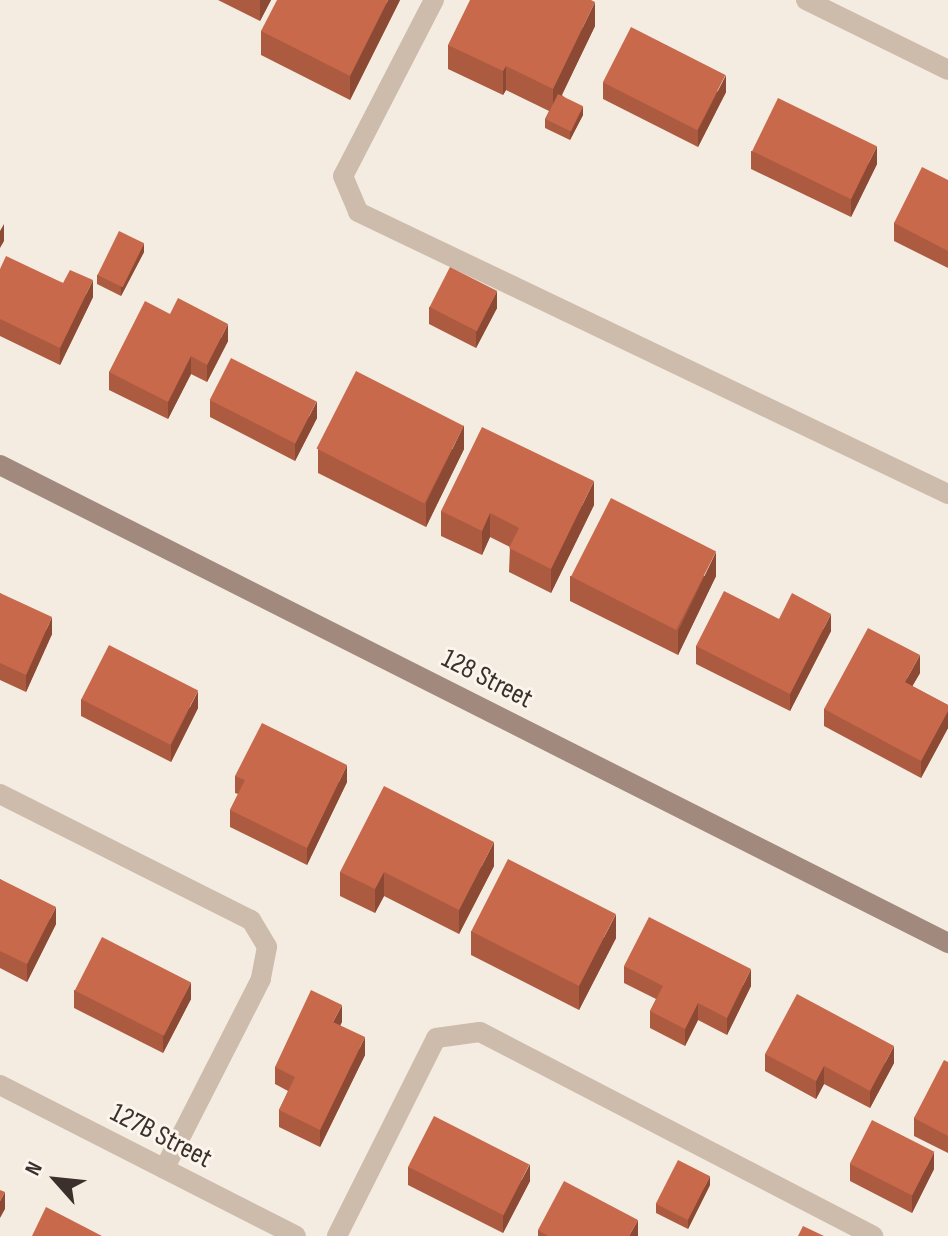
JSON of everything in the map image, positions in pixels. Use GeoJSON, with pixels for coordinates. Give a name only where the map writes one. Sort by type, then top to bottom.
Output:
{"type":"FeatureCollection","features":[{"type":"Feature","properties":{"kind":"main road","name":"128 Street"},"geometry":{"type":"LineString","coordinates":[[0,465],[948,943]]}},
{"type":"Feature","properties":{"kind":"street"},"geometry":{"type":"LineString","coordinates":[[434,0],[343,176],[358,212],[948,494]]}},
{"type":"Feature","properties":{"kind":"street"},"geometry":{"type":"LineString","coordinates":[[806,0],[948,70]]}},
{"type":"Feature","properties":{"kind":"street"},"geometry":{"type":"LineString","coordinates":[[0,794],[251,920],[267,947],[261,979],[164,1169]]}},
{"type":"Feature","properties":{"kind":"street"},"geometry":{"type":"LineString","coordinates":[[337,1236],[436,1038],[480,1032],[873,1236]]}},
{"type":"Feature","properties":{"kind":"street","name":"127B Street"},"geometry":{"type":"LineString","coordinates":[[0,1085],[296,1236]]}},
{"type":"Feature","properties":{"kind":"building"},"geometry":{"type":"Polygon","coordinates":[[[277,0],[388,0],[350,76],[261,31],[277,0]]]}},
{"type":"Feature","properties":{"kind":"building"},"geometry":{"type":"Polygon","coordinates":[[[470,0],[595,2],[553,89],[506,66],[503,71],[448,45],[470,0]]]}},
{"type":"Feature","properties":{"kind":"building"},"geometry":{"type":"Polygon","coordinates":[[[631,27],[725,75],[697,130],[603,82],[631,27]]]}},
{"type":"Feature","properties":{"kind":"building"},"geometry":{"type":"Polygon","coordinates":[[[558,94],[583,106],[571,131],[546,119],[558,94]]]}},
{"type":"Feature","properties":{"kind":"building"},"geometry":{"type":"Polygon","coordinates":[[[778,98],[877,146],[851,199],[752,151],[778,98]]]}},
{"type":"Feature","properties":{"kind":"building"},"geometry":{"type":"Polygon","coordinates":[[[922,167],[948,180],[948,251],[894,223],[922,167]]]}},
{"type":"Feature","properties":{"kind":"building"},"geometry":{"type":"Polygon","coordinates":[[[119,231],[144,243],[123,287],[98,275],[119,231]]]}},
{"type":"Feature","properties":{"kind":"building"},"geometry":{"type":"Polygon","coordinates":[[[6,256],[63,283],[70,270],[93,280],[60,348],[0,319],[0,269],[6,256]]]}},
{"type":"Feature","properties":{"kind":"building"},"geometry":{"type":"Polygon","coordinates":[[[450,267],[497,291],[477,331],[430,307],[450,267]]]}},
{"type":"Feature","properties":{"kind":"building"},"geometry":{"type":"Polygon","coordinates":[[[178,298],[228,324],[207,365],[191,356],[168,402],[109,372],[145,301],[170,314],[178,298]]]}},
{"type":"Feature","properties":{"kind":"building"},"geometry":{"type":"Polygon","coordinates":[[[231,358],[317,402],[295,443],[210,400],[231,358]]]}},
{"type":"Feature","properties":{"kind":"building"},"geometry":{"type":"Polygon","coordinates":[[[356,371],[464,426],[424,503],[317,449],[356,371]]]}},
{"type":"Feature","properties":{"kind":"building"},"geometry":{"type":"Polygon","coordinates":[[[482,427],[594,481],[551,569],[509,548],[519,528],[490,513],[482,531],[441,511],[482,427]]]}},
{"type":"Feature","properties":{"kind":"building"},"geometry":{"type":"Polygon","coordinates":[[[611,498],[716,552],[676,630],[571,576],[611,498]]]}},
{"type":"Feature","properties":{"kind":"building"},"geometry":{"type":"Polygon","coordinates":[[[724,591],[779,619],[792,593],[831,614],[790,694],[696,646],[724,591]]]}},
{"type":"Feature","properties":{"kind":"building"},"geometry":{"type":"Polygon","coordinates":[[[0,593],[52,617],[26,675],[0,663],[0,593]]]}},
{"type":"Feature","properties":{"kind":"building"},"geometry":{"type":"Polygon","coordinates":[[[868,628],[920,655],[905,682],[948,705],[948,711],[921,761],[824,709],[868,628]]]}},
{"type":"Feature","properties":{"kind":"building"},"geometry":{"type":"Polygon","coordinates":[[[109,645],[198,690],[170,745],[81,699],[109,645]]]}},
{"type":"Feature","properties":{"kind":"building"},"geometry":{"type":"Polygon","coordinates":[[[262,723],[347,765],[307,848],[230,810],[245,780],[235,776],[262,723]]]}},
{"type":"Feature","properties":{"kind":"building"},"geometry":{"type":"Polygon","coordinates":[[[384,786],[494,842],[459,910],[384,872],[375,889],[340,872],[384,786]]]}},
{"type":"Feature","properties":{"kind":"building"},"geometry":{"type":"Polygon","coordinates":[[[508,859],[616,914],[579,986],[471,931],[508,859]]]}},
{"type":"Feature","properties":{"kind":"building"},"geometry":{"type":"Polygon","coordinates":[[[0,879],[56,907],[27,964],[0,951],[0,879]]]}},
{"type":"Feature","properties":{"kind":"building"},"geometry":{"type":"Polygon","coordinates":[[[649,917],[751,969],[727,1018],[698,1003],[685,1029],[650,1011],[663,986],[624,966],[649,917]]]}},
{"type":"Feature","properties":{"kind":"building"},"geometry":{"type":"Polygon","coordinates":[[[102,937],[191,982],[164,1036],[75,990],[102,937]]]}},
{"type":"Feature","properties":{"kind":"building"},"geometry":{"type":"Polygon","coordinates":[[[311,990],[342,1005],[333,1022],[365,1037],[320,1130],[279,1110],[295,1077],[275,1067],[311,990]]]}},
{"type":"Feature","properties":{"kind":"building"},"geometry":{"type":"Polygon","coordinates":[[[797,994],[894,1046],[870,1091],[824,1066],[816,1081],[765,1054],[797,994]]]}},
{"type":"Feature","properties":{"kind":"building"},"geometry":{"type":"Polygon","coordinates":[[[944,1060],[948,1062],[948,1136],[914,1118],[944,1060]]]}},
{"type":"Feature","properties":{"kind":"building"},"geometry":{"type":"Polygon","coordinates":[[[434,1116],[529,1165],[503,1215],[408,1167],[434,1116]]]}},
{"type":"Feature","properties":{"kind":"building"},"geometry":{"type":"Polygon","coordinates":[[[872,1120],[934,1152],[912,1195],[850,1164],[872,1120]]]}},
{"type":"Feature","properties":{"kind":"building"},"geometry":{"type":"Polygon","coordinates":[[[678,1160],[710,1176],[688,1220],[656,1204],[678,1160]]]}},
{"type":"Feature","properties":{"kind":"building"},"geometry":{"type":"Polygon","coordinates":[[[564,1181],[638,1220],[629,1236],[548,1236],[538,1230],[564,1181]]]}},
{"type":"Feature","properties":{"kind":"building"},"geometry":{"type":"Polygon","coordinates":[[[46,1207],[102,1236],[32,1236],[46,1207]]]}},
{"type":"Feature","properties":{"kind":"building"},"geometry":{"type":"Polygon","coordinates":[[[803,1226],[824,1236],[798,1236],[803,1226]]]}}]}
